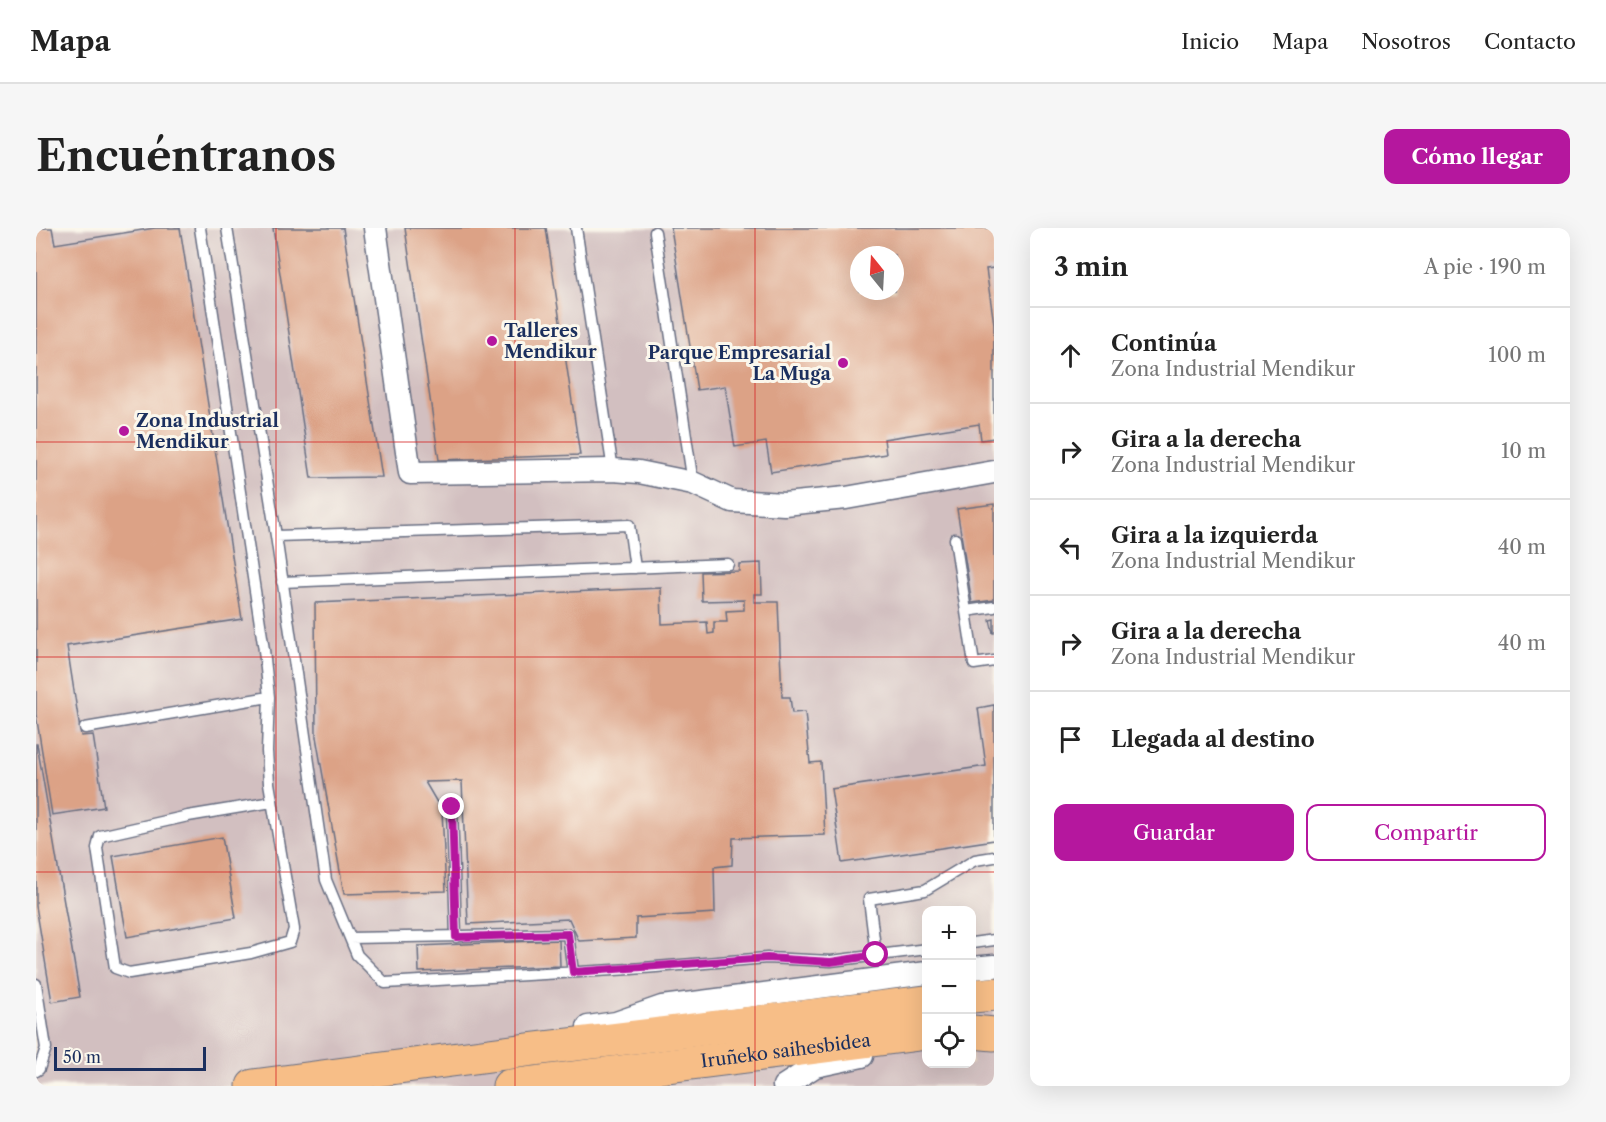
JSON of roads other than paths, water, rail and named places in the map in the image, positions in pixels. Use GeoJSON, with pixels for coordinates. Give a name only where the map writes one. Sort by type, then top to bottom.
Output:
{"type":"FeatureCollection","features":[{"type":"Feature","properties":{"kind":"highway"},"geometry":{"type":"LineString","coordinates":[[976,996],[994,994]]}},
{"type":"Feature","properties":{"kind":"highway","name":"Iruñeko saihesbidea"},"geometry":{"type":"LineString","coordinates":[[253,1086],[922,1003]]}},
{"type":"Feature","properties":{"kind":"highway"},"geometry":{"type":"LineString","coordinates":[[976,1032],[994,1034]]}},
{"type":"Feature","properties":{"kind":"highway","name":"Iruñeko saihesbidea"},"geometry":{"type":"LineString","coordinates":[[509,1086],[922,1033]]}},
{"type":"Feature","properties":{"kind":"street"},"geometry":{"type":"LineString","coordinates":[[375,228],[410,473],[639,471],[693,483],[732,501],[784,504],[846,498],[994,472]]}},
{"type":"Feature","properties":{"kind":"street"},"geometry":{"type":"LineString","coordinates":[[976,968],[994,966]]}},
{"type":"Feature","properties":{"kind":"street","name":"Iruñeko saihesbidea"},"geometry":{"type":"LineString","coordinates":[[536,1049],[559,1032],[616,1023],[662,1007],[922,974]]}},
{"type":"Feature","properties":{"kind":"street","name":"Iruñeko saihesbidea"},"geometry":{"type":"LineString","coordinates":[[784,1086],[815,1066],[900,1050],[922,1034]]}},
{"type":"Feature","properties":{"kind":"lane"},"geometry":{"type":"LineString","coordinates":[[200,228],[264,650],[268,697],[269,783],[294,929],[290,942],[251,953],[129,973],[115,968],[97,848],[100,837],[188,816],[272,802]]}},
{"type":"Feature","properties":{"kind":"lane"},"geometry":{"type":"LineString","coordinates":[[227,228],[276,536],[326,880],[357,955],[384,983],[767,958],[831,962],[922,950]]}},
{"type":"Feature","properties":{"kind":"lane"},"geometry":{"type":"LineString","coordinates":[[576,228],[613,470]]}},
{"type":"Feature","properties":{"kind":"lane"},"geometry":{"type":"LineString","coordinates":[[655,232],[693,483]]}},
{"type":"Feature","properties":{"kind":"lane"},"geometry":{"type":"LineString","coordinates":[[276,536],[629,525],[635,568]]}},
{"type":"Feature","properties":{"kind":"lane"},"geometry":{"type":"LineString","coordinates":[[955,539],[974,664],[994,661]]}},
{"type":"Feature","properties":{"kind":"lane"},"geometry":{"type":"LineString","coordinates":[[282,582],[728,564]]}},
{"type":"Feature","properties":{"kind":"lane"},"geometry":{"type":"LineString","coordinates":[[966,611],[994,607]]}},
{"type":"Feature","properties":{"kind":"lane"},"geometry":{"type":"LineString","coordinates":[[85,728],[268,697]]}},
{"type":"Feature","properties":{"kind":"lane"},"geometry":{"type":"LineString","coordinates":[[452,807],[456,937]]}},
{"type":"Feature","properties":{"kind":"lane"},"geometry":{"type":"LineString","coordinates":[[876,955],[870,899],[925,890],[975,860],[994,857]]}},
{"type":"Feature","properties":{"kind":"lane"},"geometry":{"type":"LineString","coordinates":[[350,938],[568,934],[573,972]]}},
{"type":"Feature","properties":{"kind":"lane"},"geometry":{"type":"LineString","coordinates":[[976,942],[994,940]]}},
{"type":"Feature","properties":{"kind":"lane"},"geometry":{"type":"LineString","coordinates":[[36,984],[46,1048],[39,1069],[36,1071]]}},
{"type":"Feature","properties":{"kind":"place","name":"Talleres Mendikur"},"geometry":{"type":"Point","coordinates":[492,341]}},
{"type":"Feature","properties":{"kind":"place","name":"Parque Empresarial La Muga"},"geometry":{"type":"Point","coordinates":[843,363]}},
{"type":"Feature","properties":{"kind":"place","name":"Zona Industrial Mendikur"},"geometry":{"type":"Point","coordinates":[124,431]}}]}
